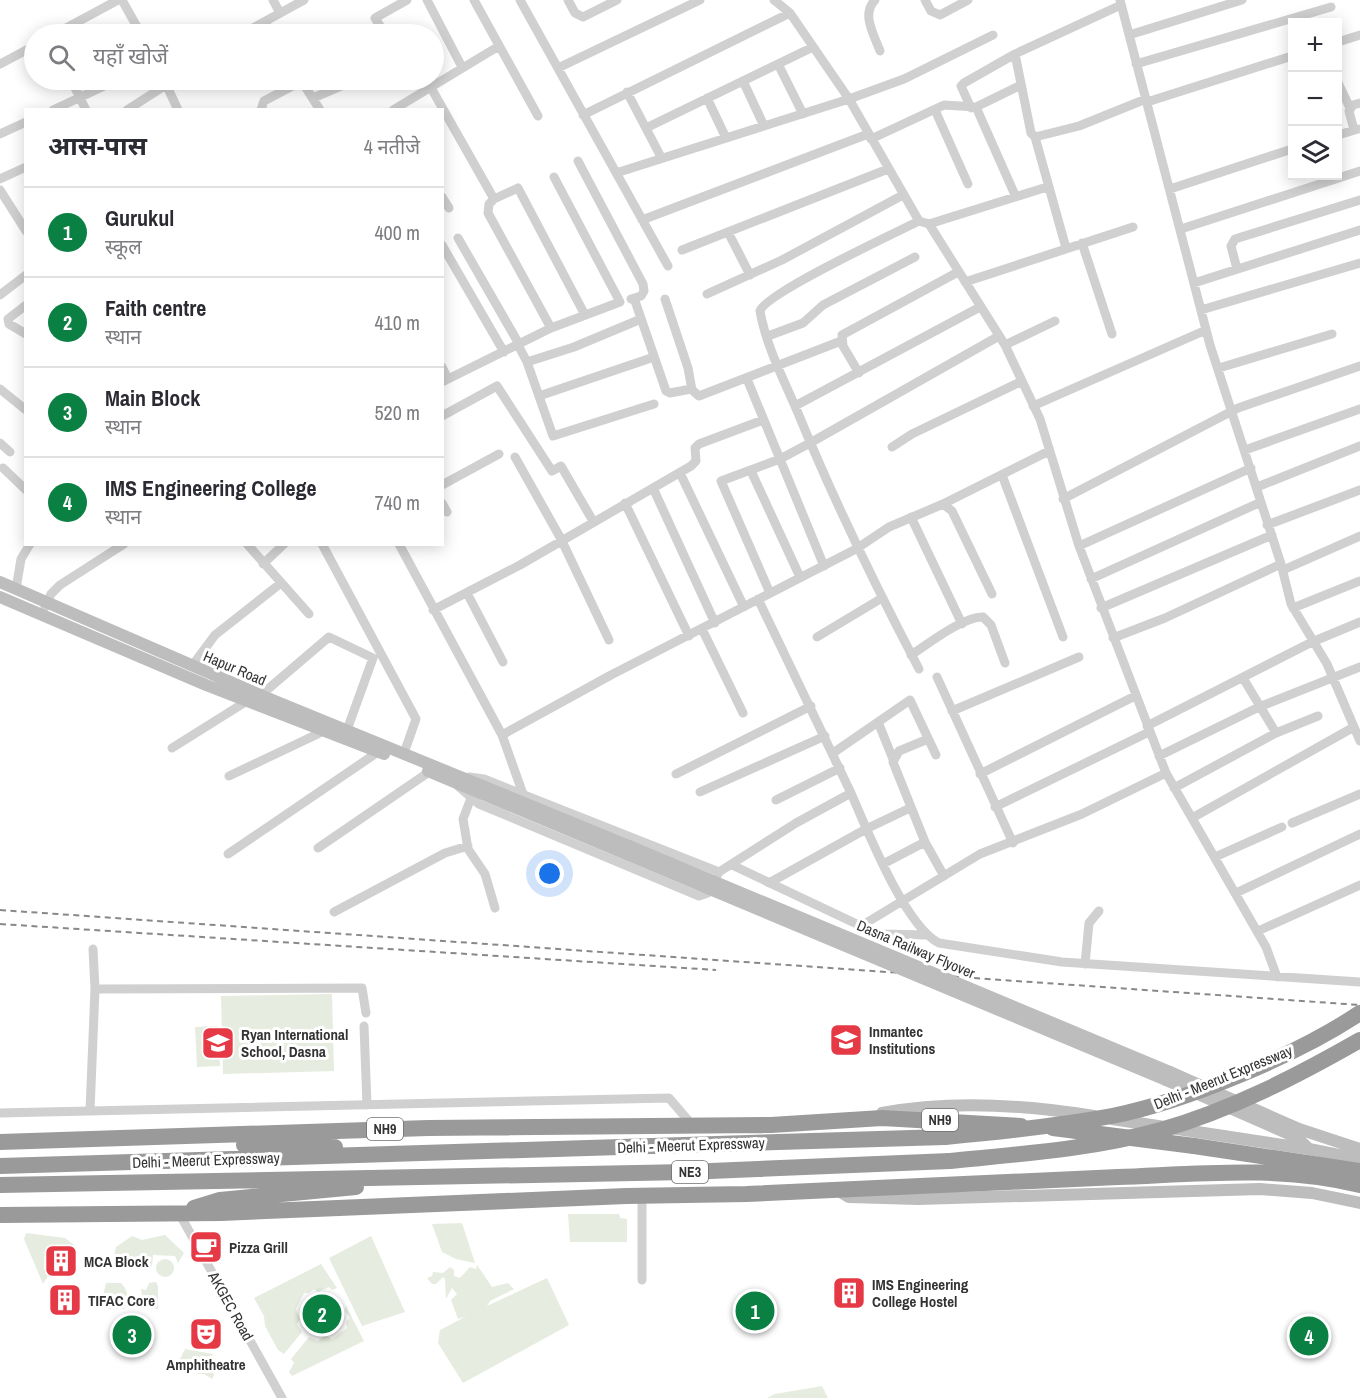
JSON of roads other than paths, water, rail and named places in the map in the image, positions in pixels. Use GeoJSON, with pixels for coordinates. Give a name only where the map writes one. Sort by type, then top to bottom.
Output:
{"type":"FeatureCollection","features":[{"type":"Feature","properties":{"kind":"highway","name":"Delhi - Meerut Expressway"},"geometry":{"type":"LineString","coordinates":[[0,1166],[945,1137],[1057,1125],[1154,1105],[1262,1064],[1319,1038],[1360,1013]]}},
{"type":"Feature","properties":{"kind":"highway","name":"Delhi - Meerut Expressway"},"geometry":{"type":"LineString","coordinates":[[0,1185],[687,1172],[950,1161],[1062,1149],[1161,1130],[1216,1111],[1273,1087],[1360,1040]]}},
{"type":"Feature","properties":{"kind":"highway","name":"NH9"},"geometry":{"type":"LineString","coordinates":[[0,1143],[428,1128],[771,1125],[882,1118],[978,1122],[1108,1134],[1360,1171]]}},
{"type":"Feature","properties":{"kind":"highway"},"geometry":{"type":"LineString","coordinates":[[32,1142],[185,1146],[301,1144],[432,1153]]}},
{"type":"Feature","properties":{"kind":"highway"},"geometry":{"type":"LineString","coordinates":[[5,1214],[179,1213],[1273,1172],[1335,1179],[1360,1185]]}},
{"type":"Feature","properties":{"kind":"highway"},"geometry":{"type":"LineString","coordinates":[[179,1213],[220,1200],[305,1194],[431,1176]]}},
{"type":"Feature","properties":{"kind":"main road","name":"Hapur Road"},"geometry":{"type":"LineString","coordinates":[[0,582],[192,666],[404,753],[459,781]]}},
{"type":"Feature","properties":{"kind":"main road","name":"Hapur Road"},"geometry":{"type":"LineString","coordinates":[[0,597],[247,701],[459,781]]}},
{"type":"Feature","properties":{"kind":"main road","name":"Dasna Railway Flyover"},"geometry":{"type":"LineString","coordinates":[[459,781],[1290,1134],[1309,1149]]}},
{"type":"Feature","properties":{"kind":"main road","name":"Dasna Railway Flyover"},"geometry":{"type":"LineString","coordinates":[[492,795],[789,911],[1330,1140],[1360,1149]]}},
{"type":"Feature","properties":{"kind":"main road"},"geometry":{"type":"LineString","coordinates":[[842,1120],[908,1108],[1028,1107],[1309,1149],[1360,1159]]}},
{"type":"Feature","properties":{"kind":"main road"},"geometry":{"type":"LineString","coordinates":[[1260,1143],[1260,1189]]}},
{"type":"Feature","properties":{"kind":"main road"},"geometry":{"type":"LineString","coordinates":[[837,1190],[849,1197],[918,1199],[1260,1189],[1312,1192],[1360,1203]]}},
{"type":"Feature","properties":{"kind":"street"},"geometry":{"type":"LineString","coordinates":[[74,24],[120,0],[135,24]]}},
{"type":"Feature","properties":{"kind":"street"},"geometry":{"type":"LineString","coordinates":[[273,0],[280,13]]}},
{"type":"Feature","properties":{"kind":"street"},"geometry":{"type":"LineString","coordinates":[[261,24],[304,0]]}},
{"type":"Feature","properties":{"kind":"street"},"geometry":{"type":"LineString","coordinates":[[379,24],[375,18],[407,0]]}},
{"type":"Feature","properties":{"kind":"street"},"geometry":{"type":"LineString","coordinates":[[426,0],[439,24]]}},
{"type":"Feature","properties":{"kind":"street"},"geometry":{"type":"LineString","coordinates":[[474,0],[538,116]]}},
{"type":"Feature","properties":{"kind":"street"},"geometry":{"type":"LineString","coordinates":[[520,0],[668,266]]}},
{"type":"Feature","properties":{"kind":"street"},"geometry":{"type":"LineString","coordinates":[[568,0],[575,13],[583,17],[616,0]]}},
{"type":"Feature","properties":{"kind":"street"},"geometry":{"type":"LineString","coordinates":[[558,68],[700,0]]}},
{"type":"Feature","properties":{"kind":"street"},"geometry":{"type":"LineString","coordinates":[[774,0],[789,12],[849,99],[903,195],[965,282],[1005,345],[1033,406],[1101,608],[1166,773],[1258,932],[1278,977]]}},
{"type":"Feature","properties":{"kind":"street"},"geometry":{"type":"LineString","coordinates":[[875,0],[868,10],[868,18],[880,51]]}},
{"type":"Feature","properties":{"kind":"street"},"geometry":{"type":"LineString","coordinates":[[925,0],[931,11],[939,15],[968,0]]}},
{"type":"Feature","properties":{"kind":"street"},"geometry":{"type":"LineString","coordinates":[[1129,35],[1242,0]]}},
{"type":"Feature","properties":{"kind":"street"},"geometry":{"type":"LineString","coordinates":[[1015,195],[974,108],[961,86],[1015,54],[1120,3],[1200,310],[1293,608],[1332,677],[1360,741]]}},
{"type":"Feature","properties":{"kind":"street"},"geometry":{"type":"LineString","coordinates":[[1136,64],[1331,7]]}},
{"type":"Feature","properties":{"kind":"street"},"geometry":{"type":"LineString","coordinates":[[583,115],[789,12]]}},
{"type":"Feature","properties":{"kind":"street"},"geometry":{"type":"LineString","coordinates":[[444,34],[462,67]]}},
{"type":"Feature","properties":{"kind":"street"},"geometry":{"type":"LineString","coordinates":[[1342,41],[1360,34]]}},
{"type":"Feature","properties":{"kind":"street"},"geometry":{"type":"LineString","coordinates":[[616,173],[849,99],[904,79],[993,35]]}},
{"type":"Feature","properties":{"kind":"street"},"geometry":{"type":"LineString","coordinates":[[444,78],[499,46]]}},
{"type":"Feature","properties":{"kind":"street"},"geometry":{"type":"LineString","coordinates":[[646,128],[813,47]]}},
{"type":"Feature","properties":{"kind":"street"},"geometry":{"type":"LineString","coordinates":[[0,64],[24,51]]}},
{"type":"Feature","properties":{"kind":"street"},"geometry":{"type":"LineString","coordinates":[[1015,54],[1031,133],[1035,137],[1047,187],[1066,248]]}},
{"type":"Feature","properties":{"kind":"street"},"geometry":{"type":"LineString","coordinates":[[1035,137],[1079,126],[1146,101],[1288,58]]}},
{"type":"Feature","properties":{"kind":"street"},"geometry":{"type":"LineString","coordinates":[[778,64],[803,114]]}},
{"type":"Feature","properties":{"kind":"street"},"geometry":{"type":"LineString","coordinates":[[743,81],[764,126]]}},
{"type":"Feature","properties":{"kind":"street"},"geometry":{"type":"LineString","coordinates":[[642,220],[935,110],[956,104],[974,108],[1021,85]]}},
{"type":"Feature","properties":{"kind":"street"},"geometry":{"type":"LineString","coordinates":[[76,90],[85,108]]}},
{"type":"Feature","properties":{"kind":"street"},"geometry":{"type":"LineString","coordinates":[[57,108],[95,90]]}},
{"type":"Feature","properties":{"kind":"street"},"geometry":{"type":"LineString","coordinates":[[131,108],[154,90]]}},
{"type":"Feature","properties":{"kind":"street"},"geometry":{"type":"LineString","coordinates":[[169,90],[177,108]]}},
{"type":"Feature","properties":{"kind":"street"},"geometry":{"type":"LineString","coordinates":[[262,108],[264,101],[284,90]]}},
{"type":"Feature","properties":{"kind":"street"},"geometry":{"type":"LineString","coordinates":[[308,90],[319,108]]}},
{"type":"Feature","properties":{"kind":"street"},"geometry":{"type":"LineString","coordinates":[[313,98],[332,90]]}},
{"type":"Feature","properties":{"kind":"street"},"geometry":{"type":"LineString","coordinates":[[396,108],[424,90]]}},
{"type":"Feature","properties":{"kind":"street"},"geometry":{"type":"LineString","coordinates":[[432,90],[442,108]]}},
{"type":"Feature","properties":{"kind":"street"},"geometry":{"type":"LineString","coordinates":[[1342,91],[1357,129],[1342,134]]}},
{"type":"Feature","properties":{"kind":"street"},"geometry":{"type":"LineString","coordinates":[[627,92],[661,158]]}},
{"type":"Feature","properties":{"kind":"street"},"geometry":{"type":"LineString","coordinates":[[707,98],[726,138]]}},
{"type":"Feature","properties":{"kind":"street"},"geometry":{"type":"LineString","coordinates":[[1350,108],[1360,103]]}},
{"type":"Feature","properties":{"kind":"street"},"geometry":{"type":"LineString","coordinates":[[935,110],[968,184]]}},
{"type":"Feature","properties":{"kind":"street"},"geometry":{"type":"LineString","coordinates":[[444,111],[494,199]]}},
{"type":"Feature","properties":{"kind":"street"},"geometry":{"type":"LineString","coordinates":[[0,134],[24,123]]}},
{"type":"Feature","properties":{"kind":"street"},"geometry":{"type":"LineString","coordinates":[[1170,189],[1288,151]]}},
{"type":"Feature","properties":{"kind":"street"},"geometry":{"type":"LineString","coordinates":[[446,380],[551,328],[641,296],[644,291],[643,284],[578,161]]}},
{"type":"Feature","properties":{"kind":"street"},"geometry":{"type":"LineString","coordinates":[[0,178],[24,168]]}},
{"type":"Feature","properties":{"kind":"street"},"geometry":{"type":"LineString","coordinates":[[682,250],[888,169]]}},
{"type":"Feature","properties":{"kind":"street"},"geometry":{"type":"LineString","coordinates":[[1180,229],[1360,171]]}},
{"type":"Feature","properties":{"kind":"street"},"geometry":{"type":"LineString","coordinates":[[554,177],[620,302]]}},
{"type":"Feature","properties":{"kind":"street"},"geometry":{"type":"LineString","coordinates":[[919,669],[856,549],[778,366],[760,311],[767,302],[784,290],[924,223],[1047,187]]}},
{"type":"Feature","properties":{"kind":"street"},"geometry":{"type":"LineString","coordinates":[[551,328],[488,213],[489,204],[494,199],[518,188],[585,315]]}},
{"type":"Feature","properties":{"kind":"street"},"geometry":{"type":"LineString","coordinates":[[0,190],[24,228]]}},
{"type":"Feature","properties":{"kind":"street"},"geometry":{"type":"LineString","coordinates":[[707,294],[782,260],[903,195]]}},
{"type":"Feature","properties":{"kind":"street"},"geometry":{"type":"LineString","coordinates":[[444,200],[449,208]]}},
{"type":"Feature","properties":{"kind":"street"},"geometry":{"type":"LineString","coordinates":[[1237,269],[1231,246],[1235,239],[1360,200]]}},
{"type":"Feature","properties":{"kind":"street"},"geometry":{"type":"LineString","coordinates":[[965,282],[1133,227]]}},
{"type":"Feature","properties":{"kind":"street"},"geometry":{"type":"LineString","coordinates":[[1194,283],[1360,230]]}},
{"type":"Feature","properties":{"kind":"street"},"geometry":{"type":"LineString","coordinates":[[728,232],[750,275]]}},
{"type":"Feature","properties":{"kind":"street"},"geometry":{"type":"LineString","coordinates":[[458,238],[518,344],[553,435],[654,404]]}},
{"type":"Feature","properties":{"kind":"street"},"geometry":{"type":"LineString","coordinates":[[1082,243],[1112,334]]}},
{"type":"Feature","properties":{"kind":"street"},"geometry":{"type":"LineString","coordinates":[[444,248],[504,352]]}},
{"type":"Feature","properties":{"kind":"street"},"geometry":{"type":"LineString","coordinates":[[768,336],[803,323],[823,305],[915,257]]}},
{"type":"Feature","properties":{"kind":"street"},"geometry":{"type":"LineString","coordinates":[[1200,310],[1360,263]]}},
{"type":"Feature","properties":{"kind":"street"},"geometry":{"type":"LineString","coordinates":[[665,299],[688,368],[692,390],[699,396],[841,341],[848,330],[958,272]]}},
{"type":"Feature","properties":{"kind":"street"},"geometry":{"type":"LineString","coordinates":[[0,295],[24,277]]}},
{"type":"Feature","properties":{"kind":"street"},"geometry":{"type":"LineString","coordinates":[[634,298],[667,392],[692,390]]}},
{"type":"Feature","properties":{"kind":"street"},"geometry":{"type":"LineString","coordinates":[[24,307],[8,319],[9,324],[24,333]]}},
{"type":"Feature","properties":{"kind":"street"},"geometry":{"type":"LineString","coordinates":[[795,406],[980,307]]}},
{"type":"Feature","properties":{"kind":"street"},"geometry":{"type":"LineString","coordinates":[[526,362],[574,347],[641,320]]}},
{"type":"Feature","properties":{"kind":"street"},"geometry":{"type":"LineString","coordinates":[[1005,345],[1055,321]]}},
{"type":"Feature","properties":{"kind":"street"},"geometry":{"type":"LineString","coordinates":[[1033,406],[1206,330]]}},
{"type":"Feature","properties":{"kind":"street"},"geometry":{"type":"LineString","coordinates":[[1219,368],[1332,334]]}},
{"type":"Feature","properties":{"kind":"street"},"geometry":{"type":"LineString","coordinates":[[770,593],[721,481],[780,459],[999,336]]}},
{"type":"Feature","properties":{"kind":"street"},"geometry":{"type":"LineString","coordinates":[[841,341],[859,373]]}},
{"type":"Feature","properties":{"kind":"street"},"geometry":{"type":"LineString","coordinates":[[539,396],[654,357]]}},
{"type":"Feature","properties":{"kind":"street"},"geometry":{"type":"LineString","coordinates":[[1063,499],[1232,411],[1360,366]]}},
{"type":"Feature","properties":{"kind":"street"},"geometry":{"type":"LineString","coordinates":[[747,379],[824,566]]}},
{"type":"Feature","properties":{"kind":"street"},"geometry":{"type":"LineString","coordinates":[[892,447],[912,434],[1022,381]]}},
{"type":"Feature","properties":{"kind":"street"},"geometry":{"type":"LineString","coordinates":[[444,415],[497,386],[552,471],[561,466],[593,521]]}},
{"type":"Feature","properties":{"kind":"street"},"geometry":{"type":"LineString","coordinates":[[0,389],[24,408]]}},
{"type":"Feature","properties":{"kind":"street"},"geometry":{"type":"LineString","coordinates":[[1245,450],[1360,409]]}},
{"type":"Feature","properties":{"kind":"street"},"geometry":{"type":"LineString","coordinates":[[433,610],[680,473],[694,464],[696,459],[694,448],[699,444],[764,420]]}},
{"type":"Feature","properties":{"kind":"street"},"geometry":{"type":"LineString","coordinates":[[0,443],[10,452]]}},
{"type":"Feature","properties":{"kind":"street"},"geometry":{"type":"LineString","coordinates":[[1257,487],[1360,446]]}},
{"type":"Feature","properties":{"kind":"street"},"geometry":{"type":"LineString","coordinates":[[502,735],[856,549],[889,527],[943,504],[1049,451]]}},
{"type":"Feature","properties":{"kind":"street"},"geometry":{"type":"LineString","coordinates":[[444,484],[499,454]]}},
{"type":"Feature","properties":{"kind":"street"},"geometry":{"type":"LineString","coordinates":[[515,457],[561,539],[609,640]]}},
{"type":"Feature","properties":{"kind":"street"},"geometry":{"type":"LineString","coordinates":[[3,468],[24,488]]}},
{"type":"Feature","properties":{"kind":"street"},"geometry":{"type":"LineString","coordinates":[[1079,546],[1251,468]]}},
{"type":"Feature","properties":{"kind":"street"},"geometry":{"type":"LineString","coordinates":[[752,471],[800,577]]}},
{"type":"Feature","properties":{"kind":"street"},"geometry":{"type":"LineString","coordinates":[[680,473],[744,607]]}},
{"type":"Feature","properties":{"kind":"street"},"geometry":{"type":"LineString","coordinates":[[1002,475],[1063,637]]}},
{"type":"Feature","properties":{"kind":"street"},"geometry":{"type":"LineString","coordinates":[[653,488],[715,623]]}},
{"type":"Feature","properties":{"kind":"street"},"geometry":{"type":"LineString","coordinates":[[1267,525],[1360,490]]}},
{"type":"Feature","properties":{"kind":"street"},"geometry":{"type":"LineString","coordinates":[[1091,579],[1261,502]]}},
{"type":"Feature","properties":{"kind":"street"},"geometry":{"type":"LineString","coordinates":[[626,503],[689,636]]}},
{"type":"Feature","properties":{"kind":"street"},"geometry":{"type":"LineString","coordinates":[[943,504],[952,511],[992,594]]}},
{"type":"Feature","properties":{"kind":"street"},"geometry":{"type":"LineString","coordinates":[[444,507],[447,512]]}},
{"type":"Feature","properties":{"kind":"street"},"geometry":{"type":"LineString","coordinates":[[911,517],[962,624]]}},
{"type":"Feature","properties":{"kind":"street"},"geometry":{"type":"LineString","coordinates":[[1101,608],[1272,535]]}},
{"type":"Feature","properties":{"kind":"street"},"geometry":{"type":"LineString","coordinates":[[1113,638],[1360,536]]}},
{"type":"Feature","properties":{"kind":"street"},"geometry":{"type":"LineString","coordinates":[[16,589],[21,559],[29,546]]}},
{"type":"Feature","properties":{"kind":"street"},"geometry":{"type":"LineString","coordinates":[[42,615],[51,594],[60,585],[121,546]]}},
{"type":"Feature","properties":{"kind":"street"},"geometry":{"type":"LineString","coordinates":[[249,546],[309,614]]}},
{"type":"Feature","properties":{"kind":"street"},"geometry":{"type":"LineString","coordinates":[[263,564],[282,546]]}},
{"type":"Feature","properties":{"kind":"street"},"geometry":{"type":"LineString","coordinates":[[323,546],[416,718],[404,753]]}},
{"type":"Feature","properties":{"kind":"street"},"geometry":{"type":"LineString","coordinates":[[400,546],[502,735],[523,794]]}},
{"type":"Feature","properties":{"kind":"street"},"geometry":{"type":"LineString","coordinates":[[1293,608],[1360,581]]}},
{"type":"Feature","properties":{"kind":"street"},"geometry":{"type":"LineString","coordinates":[[192,666],[215,634],[281,583]]}},
{"type":"Feature","properties":{"kind":"street"},"geometry":{"type":"LineString","coordinates":[[467,593],[502,662]]}},
{"type":"Feature","properties":{"kind":"street"},"geometry":{"type":"LineString","coordinates":[[817,637],[882,598]]}},
{"type":"Feature","properties":{"kind":"street"},"geometry":{"type":"LineString","coordinates":[[758,599],[811,706],[883,864],[926,935],[939,943],[977,951],[1085,964],[1360,982]]}},
{"type":"Feature","properties":{"kind":"street"},"geometry":{"type":"LineString","coordinates":[[911,655],[976,616],[986,620],[1005,663]]}},
{"type":"Feature","properties":{"kind":"street"},"geometry":{"type":"LineString","coordinates":[[995,807],[1312,642],[1360,622]]}},
{"type":"Feature","properties":{"kind":"street"},"geometry":{"type":"LineString","coordinates":[[702,629],[743,713]]}},
{"type":"Feature","properties":{"kind":"street"},"geometry":{"type":"LineString","coordinates":[[261,695],[329,637],[374,658],[347,730]]}},
{"type":"Feature","properties":{"kind":"street"},"geometry":{"type":"LineString","coordinates":[[952,711],[1079,657]]}},
{"type":"Feature","properties":{"kind":"street"},"geometry":{"type":"LineString","coordinates":[[1159,756],[1259,707],[1360,667]]}},
{"type":"Feature","properties":{"kind":"street"},"geometry":{"type":"LineString","coordinates":[[937,677],[1013,843]]}},
{"type":"Feature","properties":{"kind":"street"},"geometry":{"type":"LineString","coordinates":[[1243,678],[1276,733]]}},
{"type":"Feature","properties":{"kind":"street"},"geometry":{"type":"LineString","coordinates":[[980,774],[1135,696]]}},
{"type":"Feature","properties":{"kind":"street"},"geometry":{"type":"LineString","coordinates":[[833,753],[910,700],[936,755]]}},
{"type":"Feature","properties":{"kind":"street"},"geometry":{"type":"LineString","coordinates":[[172,748],[247,701]]}},
{"type":"Feature","properties":{"kind":"street"},"geometry":{"type":"LineString","coordinates":[[676,774],[811,706]]}},
{"type":"Feature","properties":{"kind":"street"},"geometry":{"type":"LineString","coordinates":[[1174,788],[1276,733],[1318,716]]}},
{"type":"Feature","properties":{"kind":"street"},"geometry":{"type":"LineString","coordinates":[[878,722],[910,808],[944,876]]}},
{"type":"Feature","properties":{"kind":"street"},"geometry":{"type":"LineString","coordinates":[[1192,818],[1354,727]]}},
{"type":"Feature","properties":{"kind":"street"},"geometry":{"type":"LineString","coordinates":[[229,776],[324,731]]}},
{"type":"Feature","properties":{"kind":"street"},"geometry":{"type":"LineString","coordinates":[[700,792],[825,736]]}},
{"type":"Feature","properties":{"kind":"street"},"geometry":{"type":"LineString","coordinates":[[893,759],[899,751],[928,739]]}},
{"type":"Feature","properties":{"kind":"street"},"geometry":{"type":"LineString","coordinates":[[228,854],[378,752]]}},
{"type":"Feature","properties":{"kind":"street"},"geometry":{"type":"LineString","coordinates":[[776,800],[840,768]]}},
{"type":"Feature","properties":{"kind":"street"},"geometry":{"type":"LineString","coordinates":[[318,848],[429,771]]}},
{"type":"Feature","properties":{"kind":"street"},"geometry":{"type":"LineString","coordinates":[[861,926],[980,854],[1013,843],[1082,814],[1166,773]]}},
{"type":"Feature","properties":{"kind":"street"},"geometry":{"type":"LineString","coordinates":[[459,781],[484,779],[719,872]]}},
{"type":"Feature","properties":{"kind":"street"},"geometry":{"type":"LineString","coordinates":[[459,781],[471,798],[501,814],[699,896],[708,893],[719,872],[796,823],[851,793]]}},
{"type":"Feature","properties":{"kind":"street"},"geometry":{"type":"LineString","coordinates":[[1292,824],[1360,795]]}},
{"type":"Feature","properties":{"kind":"street"},"geometry":{"type":"LineString","coordinates":[[471,798],[463,819],[468,846],[485,874],[495,908]]}},
{"type":"Feature","properties":{"kind":"street"},"geometry":{"type":"LineString","coordinates":[[769,883],[866,829],[910,808]]}},
{"type":"Feature","properties":{"kind":"street"},"geometry":{"type":"LineString","coordinates":[[1215,857],[1282,827]]}},
{"type":"Feature","properties":{"kind":"street"},"geometry":{"type":"LineString","coordinates":[[1236,893],[1360,834]]}},
{"type":"Feature","properties":{"kind":"street"},"geometry":{"type":"LineString","coordinates":[[883,864],[925,842]]}},
{"type":"Feature","properties":{"kind":"street"},"geometry":{"type":"LineString","coordinates":[[334,912],[445,853],[468,846]]}},
{"type":"Feature","properties":{"kind":"street"},"geometry":{"type":"LineString","coordinates":[[732,865],[882,934],[926,935]]}},
{"type":"Feature","properties":{"kind":"street"},"geometry":{"type":"LineString","coordinates":[[1258,932],[1360,885]]}},
{"type":"Feature","properties":{"kind":"street"},"geometry":{"type":"LineString","coordinates":[[1085,964],[1089,924],[1099,911]]}},
{"type":"Feature","properties":{"kind":"street"},"geometry":{"type":"LineString","coordinates":[[90,1111],[95,989],[93,949]]}},
{"type":"Feature","properties":{"kind":"street"},"geometry":{"type":"LineString","coordinates":[[95,989],[362,988],[366,1013]]}},
{"type":"Feature","properties":{"kind":"street"},"geometry":{"type":"LineString","coordinates":[[364,1026],[367,1105]]}},
{"type":"Feature","properties":{"kind":"street"},"geometry":{"type":"LineString","coordinates":[[0,1113],[669,1098],[693,1126]]}},
{"type":"Feature","properties":{"kind":"street"},"geometry":{"type":"LineString","coordinates":[[642,1197],[642,1280]]}},
{"type":"Feature","properties":{"kind":"street","name":"AKGEC Road"},"geometry":{"type":"LineString","coordinates":[[179,1213],[282,1398]]}},
{"type":"Feature","properties":{"kind":"railway"},"geometry":{"type":"LineString","coordinates":[[0,910],[1360,1005]]}},
{"type":"Feature","properties":{"kind":"railway"},"geometry":{"type":"LineString","coordinates":[[0,924],[716,970]]}},
{"type":"Feature","properties":{"kind":"place","name":"Inmantec Institutions"},"geometry":{"type":"Point","coordinates":[846,1040]}},
{"type":"Feature","properties":{"kind":"place","name":"Ryan International School, Dasna"},"geometry":{"type":"Point","coordinates":[218,1043]}},
{"type":"Feature","properties":{"kind":"place","name":"Pizza Grill"},"geometry":{"type":"Point","coordinates":[206,1247]}},
{"type":"Feature","properties":{"kind":"place","name":"MCA Block"},"geometry":{"type":"Point","coordinates":[61,1261]}},
{"type":"Feature","properties":{"kind":"place","name":"IMS Engineering College Hostel"},"geometry":{"type":"Point","coordinates":[849,1293]}},
{"type":"Feature","properties":{"kind":"place","name":"TIFAC Core"},"geometry":{"type":"Point","coordinates":[65,1300]}},
{"type":"Feature","properties":{"kind":"place","name":"Gurukul"},"geometry":{"type":"Point","coordinates":[755,1311]}},
{"type":"Feature","properties":{"kind":"place","name":"Faith centre"},"geometry":{"type":"Point","coordinates":[322,1314]}},
{"type":"Feature","properties":{"kind":"place","name":"Amphitheatre"},"geometry":{"type":"Point","coordinates":[206,1334]}},
{"type":"Feature","properties":{"kind":"place","name":"Main Block"},"geometry":{"type":"Point","coordinates":[132,1335]}},
{"type":"Feature","properties":{"kind":"place","name":"IMS Engineering College"},"geometry":{"type":"Point","coordinates":[1309,1336]}}]}
